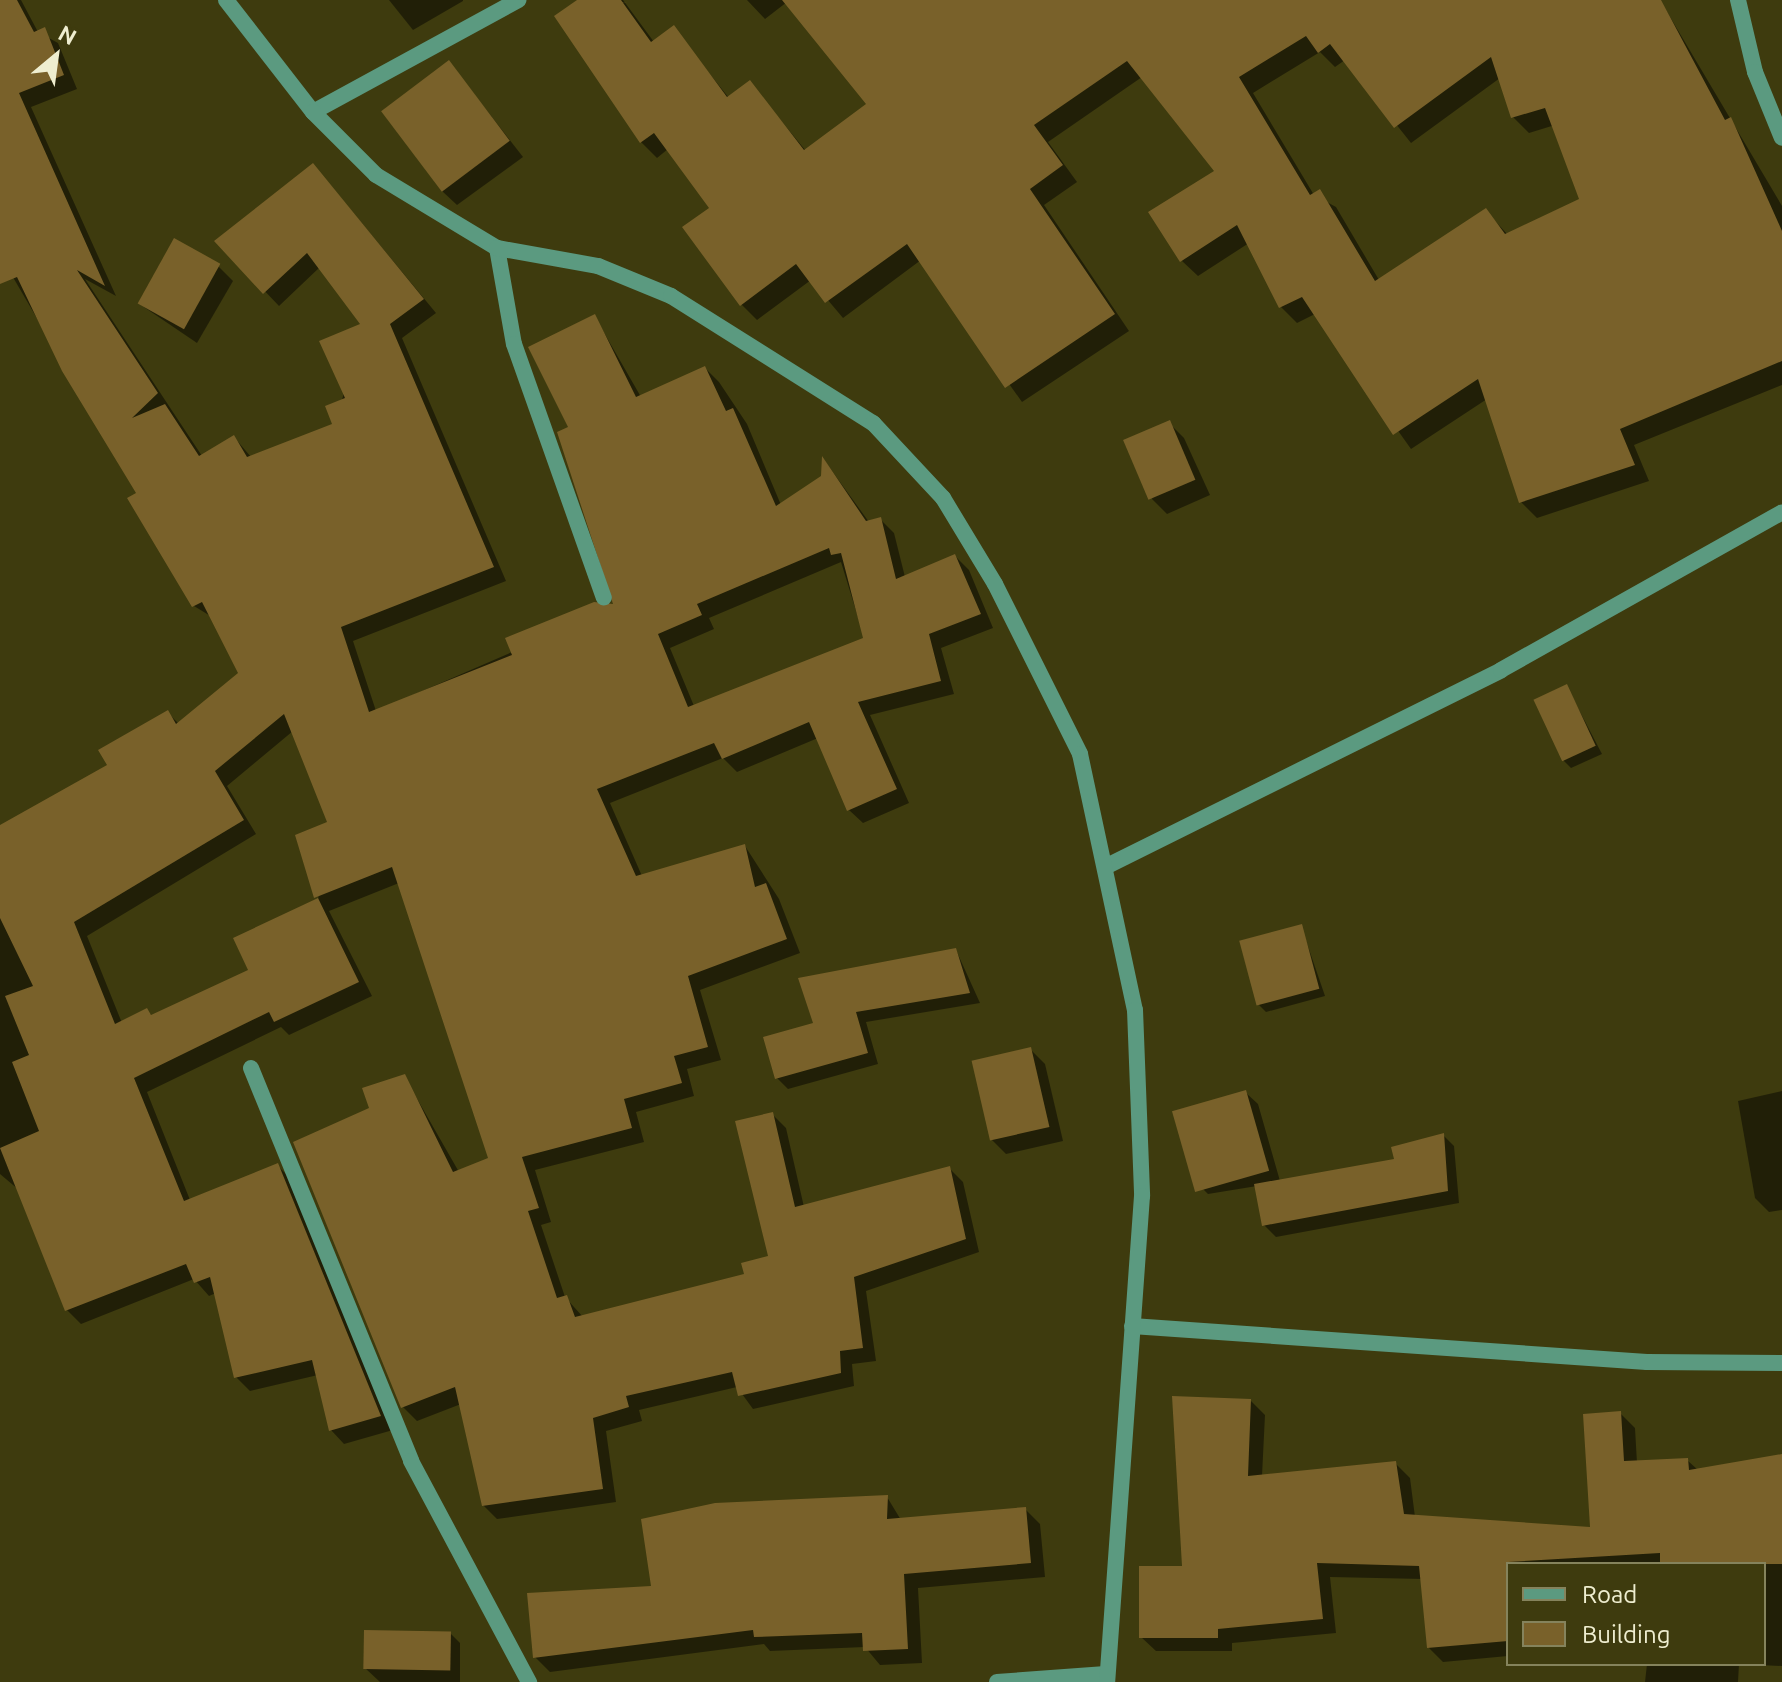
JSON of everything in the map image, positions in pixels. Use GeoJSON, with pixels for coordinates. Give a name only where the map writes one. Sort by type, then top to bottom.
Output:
{"type":"FeatureCollection","features":[{"type":"Feature","properties":{"kind":"street"},"geometry":{"type":"LineString","coordinates":[[226,0],[313,112],[376,175],[497,248],[598,266],[671,296],[873,423],[943,498],[995,584],[1080,754],[1135,1010],[1142,1196],[1107,1678],[997,1682]]}},
{"type":"Feature","properties":{"kind":"street"},"geometry":{"type":"LineString","coordinates":[[313,112],[518,0]]}},
{"type":"Feature","properties":{"kind":"street"},"geometry":{"type":"LineString","coordinates":[[1738,0],[1755,72],[1782,138]]}},
{"type":"Feature","properties":{"kind":"street"},"geometry":{"type":"LineString","coordinates":[[497,248],[514,344],[604,598]]}},
{"type":"Feature","properties":{"kind":"street"},"geometry":{"type":"LineString","coordinates":[[1105,867],[1501,670],[1782,512]]}},
{"type":"Feature","properties":{"kind":"street"},"geometry":{"type":"LineString","coordinates":[[251,1068],[411,1461],[529,1682]]}},
{"type":"Feature","properties":{"kind":"street"},"geometry":{"type":"LineString","coordinates":[[1132,1326],[1647,1362],[1782,1363]]}},
{"type":"Feature","properties":{"kind":"building"},"geometry":{"type":"Polygon","coordinates":[[[0,0],[17,0],[34,32],[45,27],[64,75],[19,93],[105,286],[77,270],[158,393],[132,418],[165,404],[199,456],[234,435],[247,457],[332,424],[325,406],[345,398],[319,341],[360,324],[307,253],[263,294],[214,241],[313,163],[424,299],[390,324],[494,567],[341,627],[369,712],[512,655],[505,638],[594,602],[613,604],[557,432],[568,427],[528,347],[595,314],[636,397],[705,366],[726,411],[733,408],[776,506],[821,476],[822,456],[866,521],[881,517],[896,579],[955,554],[981,614],[929,634],[941,681],[858,702],[897,789],[847,811],[809,722],[722,759],[714,743],[597,789],[636,876],[745,844],[755,887],[766,883],[787,939],[688,976],[708,1047],[674,1056],[682,1083],[624,1099],[632,1128],[522,1157],[539,1208],[528,1211],[557,1298],[567,1295],[575,1317],[744,1274],[741,1263],[768,1256],[735,1121],[773,1112],[795,1207],[950,1166],[966,1239],[854,1277],[863,1348],[840,1351],[841,1373],[738,1396],[732,1372],[626,1396],[629,1407],[593,1418],[603,1489],[482,1506],[455,1387],[401,1408],[293,1142],[369,1108],[362,1088],[405,1074],[453,1172],[488,1158],[392,867],[314,898],[295,835],[327,822],[284,714],[215,771],[244,820],[74,922],[115,1024],[147,1008],[151,1015],[248,970],[233,938],[318,898],[359,982],[274,1022],[269,1012],[134,1078],[184,1201],[278,1163],[381,1416],[329,1431],[312,1360],[234,1378],[210,1277],[194,1283],[186,1264],[65,1311],[0,1148],[39,1131],[12,1062],[29,1055],[5,996],[33,986],[0,918],[0,825],[107,765],[98,750],[168,710],[176,724],[238,673],[202,602],[192,607],[127,498],[136,493],[62,371],[17,277],[0,284],[0,0]],[[829,548],[697,604],[702,615],[658,634],[688,707],[863,638],[841,553],[831,555],[829,548]]]}},
{"type":"Feature","properties":{"kind":"building"},"geometry":{"type":"Polygon","coordinates":[[[577,0],[621,0],[651,42],[674,25],[727,97],[750,80],[804,150],[866,104],[782,0],[1661,0],[1725,120],[1731,117],[1782,231],[1782,361],[1620,429],[1635,465],[1519,503],[1478,379],[1393,435],[1302,297],[1279,308],[1237,225],[1180,262],[1148,212],[1214,171],[1127,61],[1034,125],[1063,165],[1030,189],[1115,314],[1005,388],[907,244],[825,303],[796,264],[740,306],[682,227],[709,208],[654,133],[640,143],[554,16],[577,0]],[[1306,36],[1239,77],[1310,195],[1320,189],[1375,281],[1486,208],[1505,234],[1579,199],[1545,108],[1511,118],[1491,57],[1394,128],[1330,44],[1318,53],[1306,36]]]}},
{"type":"Feature","properties":{"kind":"building"},"geometry":{"type":"Polygon","coordinates":[[[449,60],[510,141],[442,192],[381,111],[449,60]]]}},
{"type":"Feature","properties":{"kind":"building"},"geometry":{"type":"Polygon","coordinates":[[[174,238],[220,264],[184,329],[138,304],[174,238]]]}},
{"type":"Feature","properties":{"kind":"building"},"geometry":{"type":"Polygon","coordinates":[[[1170,420],[1195,480],[1148,500],[1123,440],[1170,420]]]}},
{"type":"Feature","properties":{"kind":"building"},"geometry":{"type":"Polygon","coordinates":[[[1567,684],[1596,746],[1562,761],[1533,700],[1567,684]]]}},
{"type":"Feature","properties":{"kind":"building"},"geometry":{"type":"Polygon","coordinates":[[[1302,924],[1319,989],[1257,1006],[1239,941],[1302,924]]]}},
{"type":"Feature","properties":{"kind":"building"},"geometry":{"type":"Polygon","coordinates":[[[956,948],[970,993],[856,1012],[868,1053],[775,1079],[763,1037],[813,1023],[798,978],[956,948]]]}},
{"type":"Feature","properties":{"kind":"building"},"geometry":{"type":"Polygon","coordinates":[[[1031,1047],[1049,1127],[990,1141],[972,1061],[1031,1047]]]}},
{"type":"Feature","properties":{"kind":"building"},"geometry":{"type":"Polygon","coordinates":[[[1246,1090],[1269,1171],[1195,1192],[1172,1111],[1246,1090]]]}},
{"type":"Feature","properties":{"kind":"building"},"geometry":{"type":"Polygon","coordinates":[[[1444,1133],[1448,1191],[1262,1226],[1254,1184],[1394,1159],[1391,1147],[1444,1133]]]}},
{"type":"Feature","properties":{"kind":"building"},"geometry":{"type":"Polygon","coordinates":[[[1172,1396],[1251,1399],[1248,1476],[1396,1461],[1404,1514],[1590,1527],[1583,1414],[1621,1411],[1624,1461],[1688,1458],[1689,1470],[1782,1454],[1782,1564],[1660,1562],[1660,1553],[1506,1562],[1506,1641],[1427,1648],[1419,1566],[1317,1563],[1323,1619],[1218,1629],[1218,1638],[1139,1638],[1139,1566],[1182,1566],[1172,1396]]]}},
{"type":"Feature","properties":{"kind":"building"},"geometry":{"type":"Polygon","coordinates":[[[888,1495],[887,1519],[1026,1507],[1031,1563],[904,1574],[908,1649],[863,1651],[862,1633],[754,1637],[753,1630],[533,1658],[527,1593],[651,1586],[641,1519],[715,1503],[888,1495]]]}},
{"type":"Feature","properties":{"kind":"building"},"geometry":{"type":"Polygon","coordinates":[[[364,1630],[451,1632],[450,1671],[363,1669],[364,1630]]]}}]}
